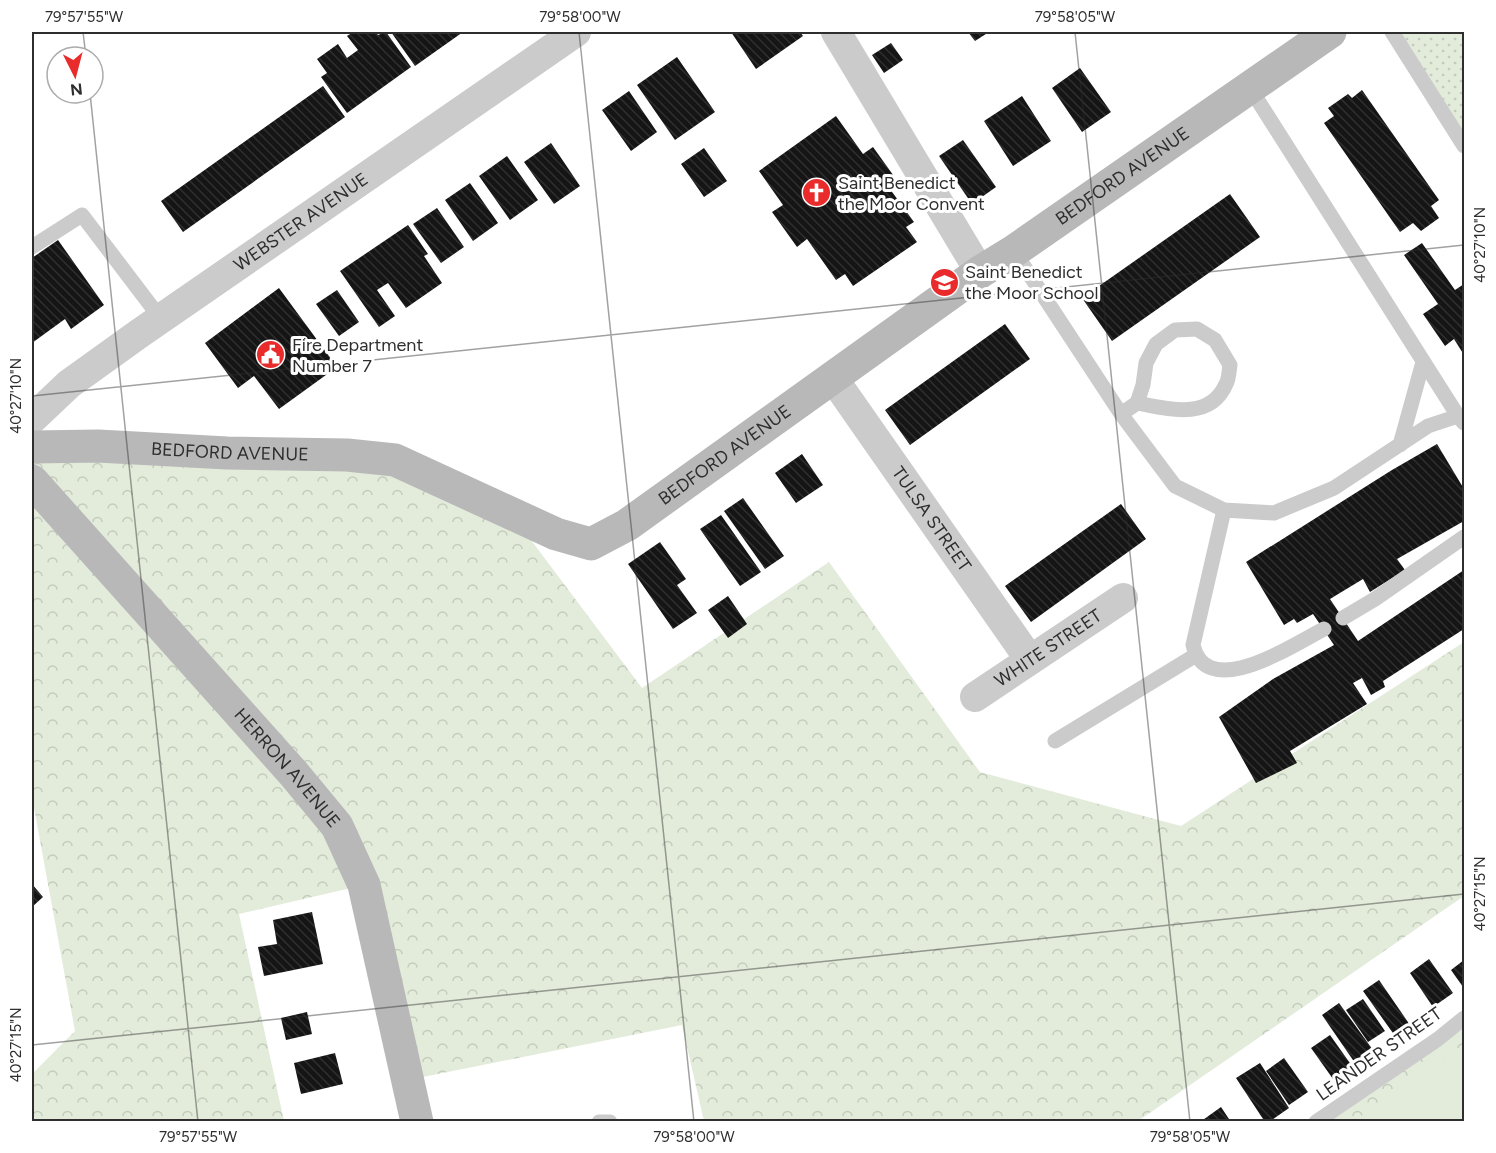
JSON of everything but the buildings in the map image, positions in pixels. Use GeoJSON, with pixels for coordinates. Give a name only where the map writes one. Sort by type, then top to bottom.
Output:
{"type":"FeatureCollection","features":[{"type":"Feature","properties":{"kind":"street","name":"WEBSTER AVENUE"},"geometry":{"type":"LineString","coordinates":[[32,419],[69,384],[576,32]]}},
{"type":"Feature","properties":{"kind":"street"},"geometry":{"type":"LineString","coordinates":[[836,32],[980,272]]}},
{"type":"Feature","properties":{"kind":"street","name":"BEDFORD AVENUE"},"geometry":{"type":"LineString","coordinates":[[32,447],[98,446],[227,453],[347,455],[395,460],[556,534],[591,544],[627,525],[980,272],[1014,251],[1330,32]]}},
{"type":"Feature","properties":{"kind":"street","name":"TULSA STREET"},"geometry":{"type":"LineString","coordinates":[[833,378],[1030,660]]}},
{"type":"Feature","properties":{"kind":"street","name":"HERRON AVENUE"},"geometry":{"type":"LineString","coordinates":[[32,481],[294,774],[337,826],[364,885],[417,1122]]}},
{"type":"Feature","properties":{"kind":"street","name":"WHITE STREET"},"geometry":{"type":"LineString","coordinates":[[975,697],[1123,597]]}},
{"type":"Feature","properties":{"kind":"lane"},"geometry":{"type":"LineString","coordinates":[[1392,32],[1464,146]]}},
{"type":"Feature","properties":{"kind":"lane"},"geometry":{"type":"LineString","coordinates":[[1014,251],[1121,414],[1175,486],[1224,510],[1274,513],[1334,488],[1428,426],[1461,420],[1250,88]]}},
{"type":"Feature","properties":{"kind":"lane"},"geometry":{"type":"LineString","coordinates":[[32,247],[82,215],[161,319]]}},
{"type":"Feature","properties":{"kind":"lane"},"geometry":{"type":"LineString","coordinates":[[1121,414],[1137,403],[1143,385],[1146,363],[1156,344],[1175,330],[1197,329],[1215,340],[1230,365],[1226,384],[1213,401],[1196,410],[1171,409],[1137,403]]}},
{"type":"Feature","properties":{"kind":"lane"},"geometry":{"type":"LineString","coordinates":[[1400,444],[1423,362]]}},
{"type":"Feature","properties":{"kind":"lane"},"geometry":{"type":"LineString","coordinates":[[1224,510],[1193,645],[1196,655],[1207,667],[1220,670],[1239,669],[1258,663],[1324,629]]}},
{"type":"Feature","properties":{"kind":"lane"},"geometry":{"type":"LineString","coordinates":[[1343,618],[1375,599],[1464,537]]}},
{"type":"Feature","properties":{"kind":"lane"},"geometry":{"type":"LineString","coordinates":[[1055,741],[1196,655]]}},
{"type":"Feature","properties":{"kind":"lane","name":"LEANDER STREET"},"geometry":{"type":"LineString","coordinates":[[1316,1122],[1464,1018]]}},
{"type":"Feature","properties":{"kind":"lane"},"geometry":{"type":"LineString","coordinates":[[599,1122],[610,1122]]}},
{"type":"Feature","properties":{"kind":"green space"},"geometry":{"type":"Polygon","coordinates":[[[1406,32],[1464,32],[1464,147],[1396,38],[1406,32]]]}},
{"type":"Feature","properties":{"kind":"green space"},"geometry":{"type":"Polygon","coordinates":[[[32,447],[347,455],[510,512],[642,688],[829,562],[980,772],[1181,826],[1464,642],[1464,896],[1138,1121],[704,1121],[682,1025],[408,1080],[364,885],[239,914],[284,1121],[32,1122],[32,1074],[75,1031],[32,797],[32,447]]]}},
{"type":"Feature","properties":{"kind":"green space"},"geometry":{"type":"Polygon","coordinates":[[[1464,1015],[1464,1121],[1316,1121],[1464,1015]]]}},
{"type":"Feature","properties":{"kind":"green space"},"geometry":{"type":"Polygon","coordinates":[[[1464,1044],[1464,1121],[1354,1121],[1464,1044]]]}},
{"type":"Feature","properties":{"kind":"place","name":"Saint Benedict the Moor Convent"},"geometry":{"type":"Point","coordinates":[817,193]}},
{"type":"Feature","properties":{"kind":"place","name":"Saint Benedict the Moor School"},"geometry":{"type":"Point","coordinates":[944,282]}},
{"type":"Feature","properties":{"kind":"place","name":"Fire Department Number 7"},"geometry":{"type":"Point","coordinates":[271,355]}}]}
